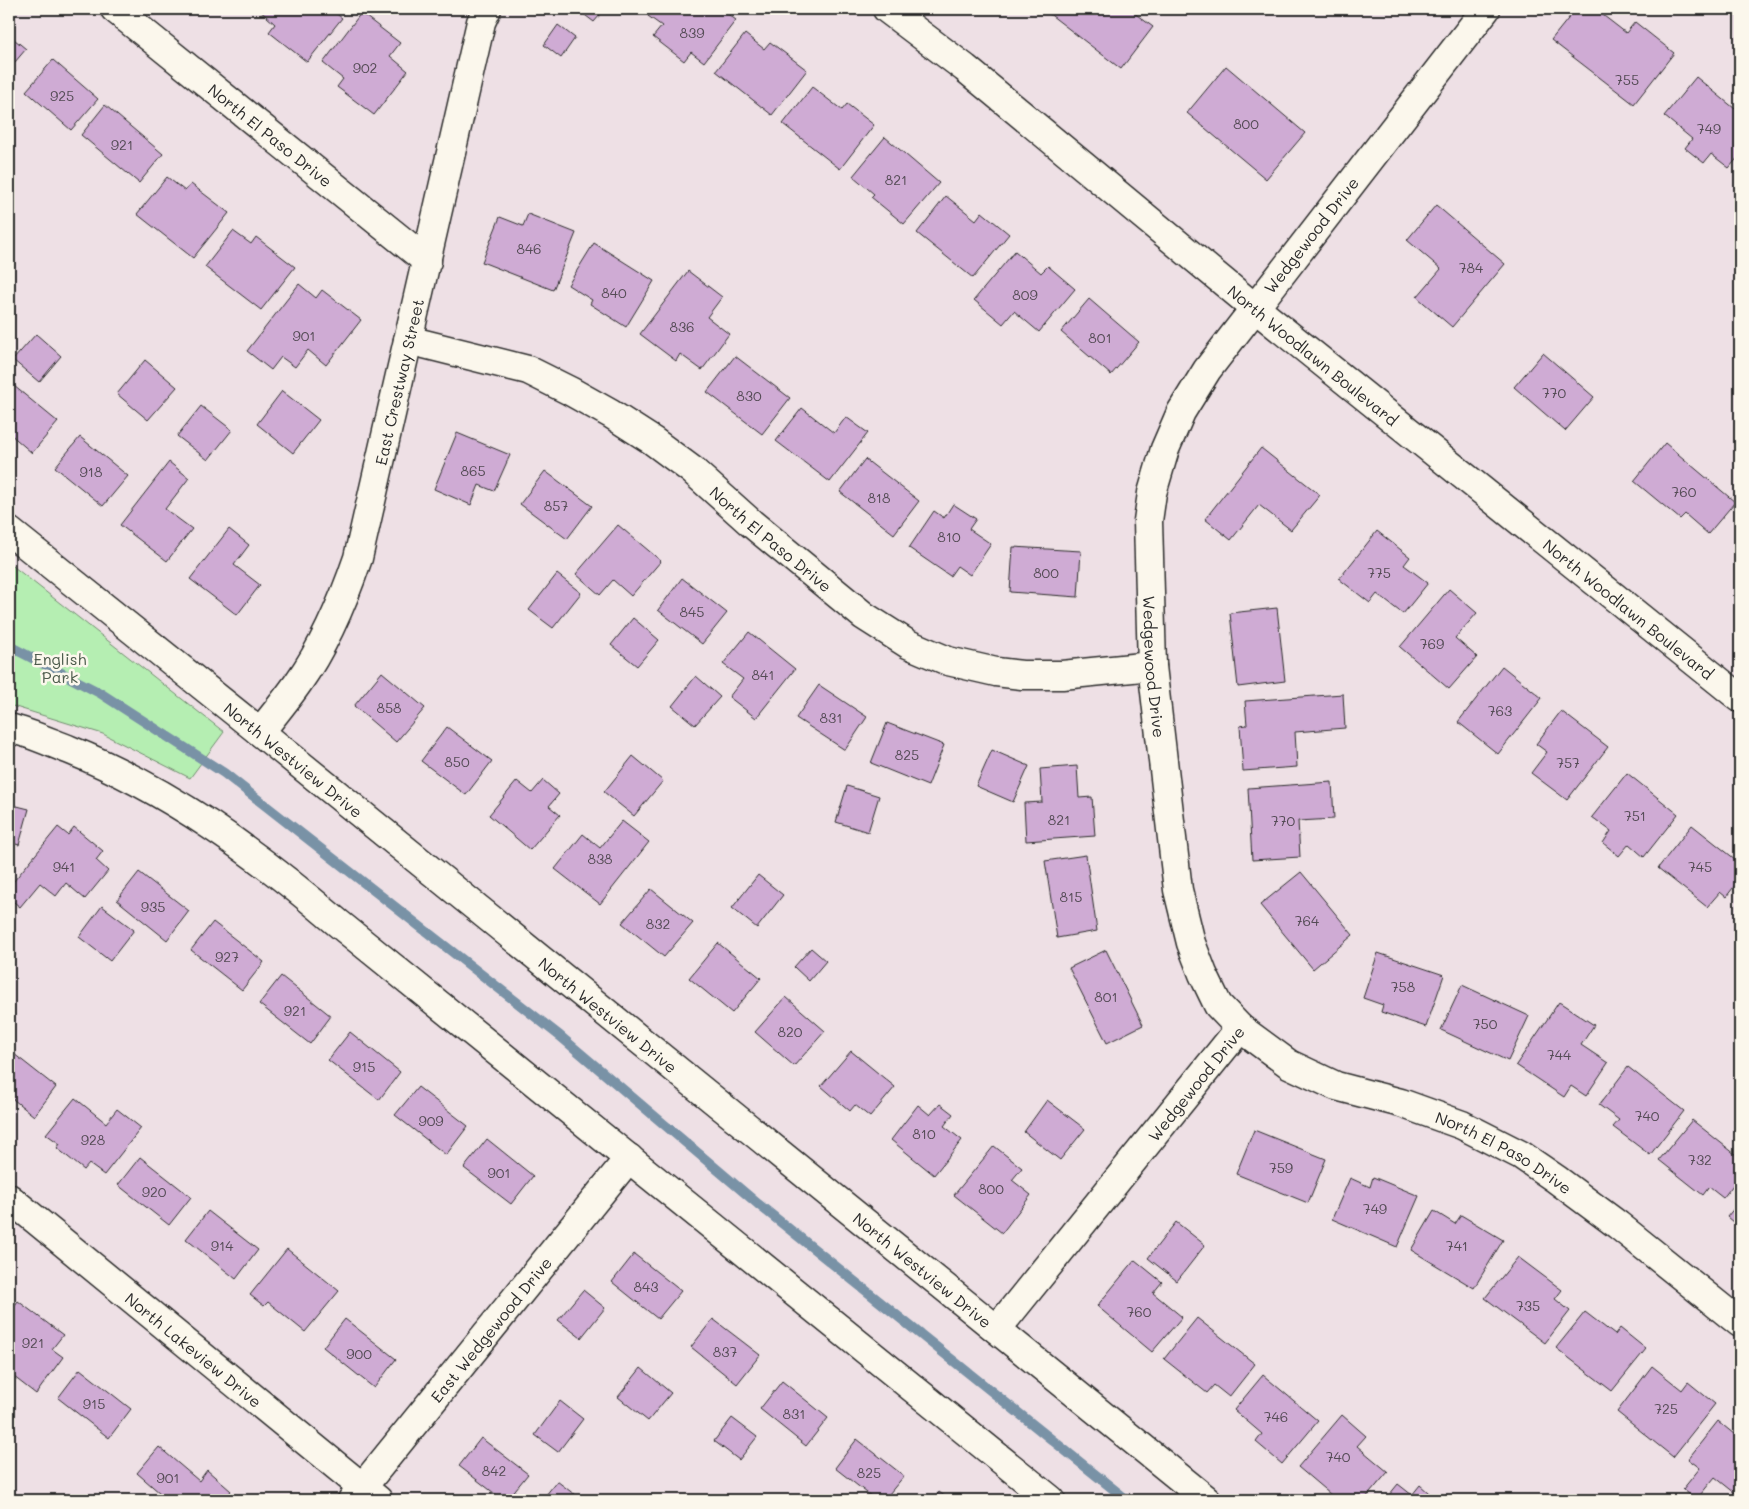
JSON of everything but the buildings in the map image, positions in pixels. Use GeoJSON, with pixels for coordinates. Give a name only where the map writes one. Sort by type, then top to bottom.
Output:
{"type":"FeatureCollection","features":[{"type":"Feature","properties":{"kind":"street","name":"North El Paso Drive"},"geometry":{"type":"LineString","coordinates":[[115,9],[427,261]]}},
{"type":"Feature","properties":{"kind":"street","name":"East Crestway Street"},"geometry":{"type":"LineString","coordinates":[[260,732],[299,682],[330,628],[358,558],[481,22],[487,9]]}},
{"type":"Feature","properties":{"kind":"street","name":"North Woodlawn Boulevard"},"geometry":{"type":"LineString","coordinates":[[887,9],[972,74],[1255,308],[1740,698]]}},
{"type":"Feature","properties":{"kind":"street","name":"Wedgewood Drive"},"geometry":{"type":"LineString","coordinates":[[997,1330],[1240,1028],[1218,1005],[1203,974],[1191,943],[1178,890],[1152,666],[1148,521],[1152,493],[1162,458],[1186,403],[1207,370],[1486,9]]}},
{"type":"Feature","properties":{"kind":"street","name":"North El Paso Drive"},"geometry":{"type":"LineString","coordinates":[[408,340],[528,370],[570,390],[611,414],[653,441],[692,470],[751,523],[858,611],[908,644],[948,661],[996,672],[1022,675],[1062,675],[1152,666]]}},
{"type":"Feature","properties":{"kind":"street","name":"North Westview Drive"},"geometry":{"type":"LineString","coordinates":[[9,531],[260,732],[1207,1500]]}},
{"type":"Feature","properties":{"kind":"street"},"geometry":{"type":"LineString","coordinates":[[9,728],[25,732],[100,762],[173,801],[245,848],[291,883],[344,928],[1051,1500]]}},
{"type":"Feature","properties":{"kind":"street","name":"North El Paso Drive"},"geometry":{"type":"LineString","coordinates":[[1240,1028],[1289,1064],[1328,1082],[1401,1103],[1462,1125],[1521,1155],[1618,1225],[1740,1323]]}},
{"type":"Feature","properties":{"kind":"street","name":"East Wedgewood Drive"},"geometry":{"type":"LineString","coordinates":[[364,1496],[628,1158]]}},
{"type":"Feature","properties":{"kind":"street","name":"North Lakeview Drive"},"geometry":{"type":"LineString","coordinates":[[9,1198],[364,1496]]}},
{"type":"Feature","properties":{"kind":"green space","name":"English Park"},"geometry":{"type":"Polygon","coordinates":[[[9,563],[224,732],[190,778],[103,734],[9,705],[9,563]]]}},
{"type":"Feature","properties":{"kind":"waterway"},"geometry":{"type":"LineString","coordinates":[[9,646],[100,693],[224,773],[560,1036],[758,1204],[1127,1500]]}}]}
